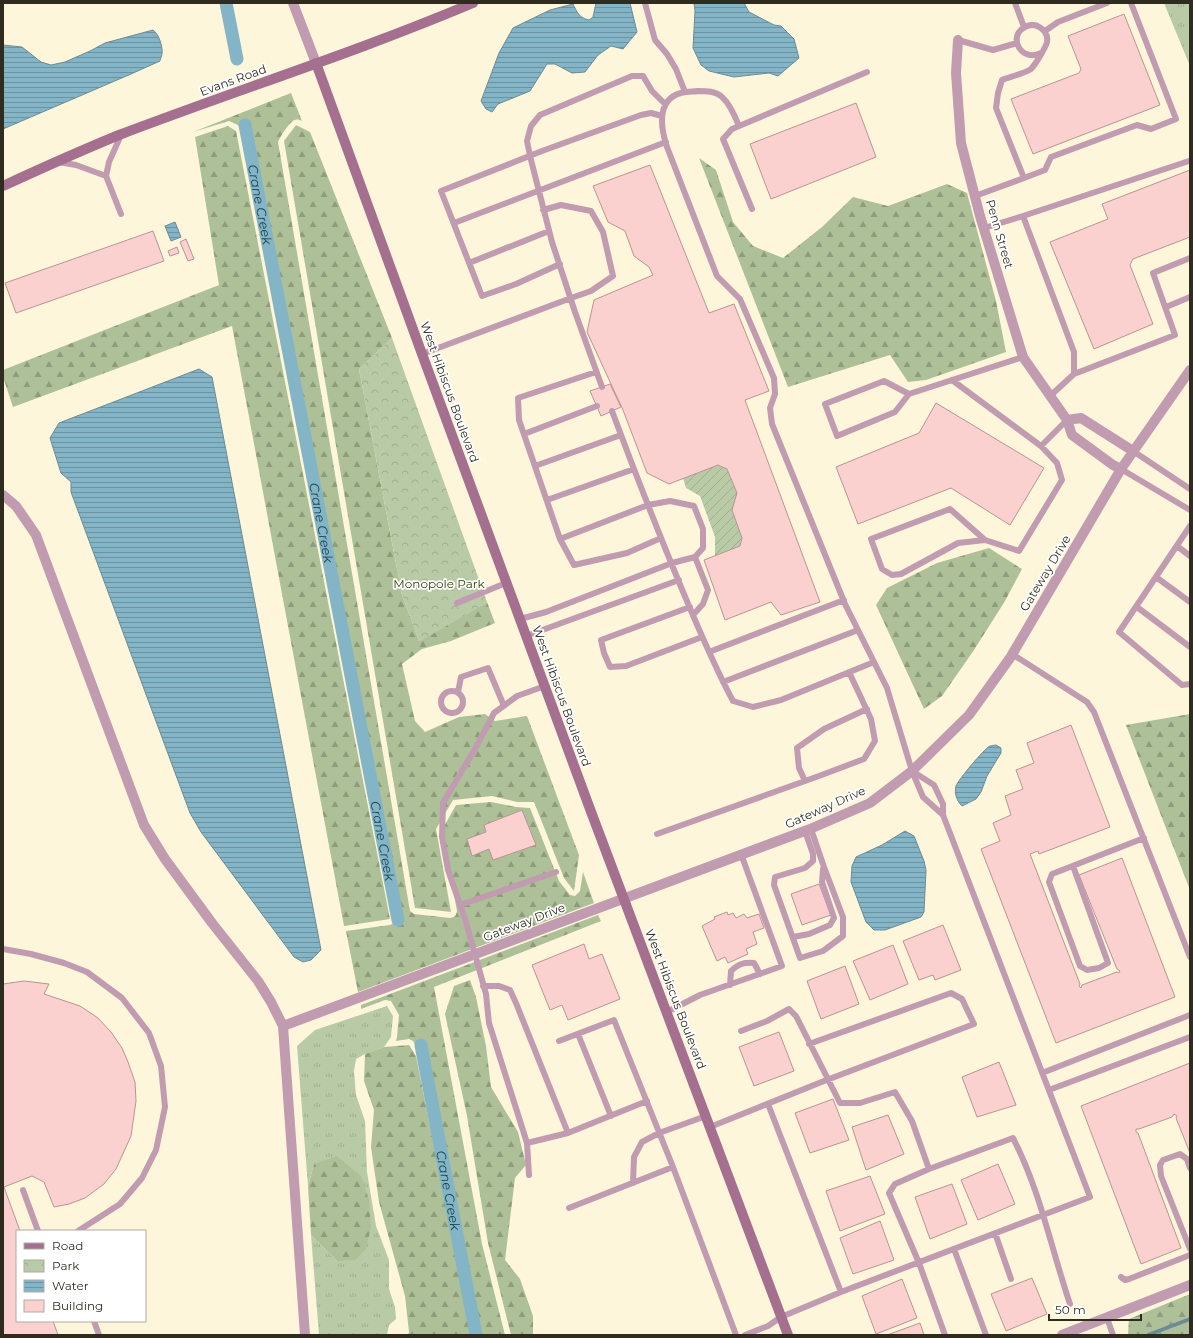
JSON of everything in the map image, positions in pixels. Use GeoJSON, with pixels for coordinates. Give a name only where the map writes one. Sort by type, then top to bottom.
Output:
{"type":"FeatureCollection","features":[{"type":"Feature","properties":{"kind":"street"},"geometry":{"type":"LineString","coordinates":[[293,3],[316,63]]}},
{"type":"Feature","properties":{"kind":"street","name":"Evans Road"},"geometry":{"type":"LineString","coordinates":[[3,186],[121,135],[473,3]]}},
{"type":"Feature","properties":{"kind":"street","name":"Penn Street"},"geometry":{"type":"LineString","coordinates":[[958,40],[956,73],[961,143],[984,228],[1023,357],[1067,420],[1072,435],[1112,465],[1121,469]]}},
{"type":"Feature","properties":{"kind":"street","name":"West Hibiscus Boulevard"},"geometry":{"type":"LineString","coordinates":[[316,63],[506,583],[788,1335]]}},
{"type":"Feature","properties":{"kind":"street","name":"Gateway Drive"},"geometry":{"type":"LineString","coordinates":[[284,1026],[808,830],[870,803],[912,771],[969,715],[1012,654],[1121,469],[1190,370]]}},
{"type":"Feature","properties":{"kind":"street"},"geometry":{"type":"LineString","coordinates":[[1067,420],[1081,418],[1133,451]]}},
{"type":"Feature","properties":{"kind":"street"},"geometry":{"type":"LineString","coordinates":[[3,495],[16,506],[36,535],[144,825],[165,858],[215,928],[258,981],[272,1002],[284,1026],[305,1335]]}},
{"type":"Feature","properties":{"kind":"street"},"geometry":{"type":"LineString","coordinates":[[1062,1335],[1190,1285]]}},
{"type":"Feature","properties":{"kind":"lane"},"geometry":{"type":"LineString","coordinates":[[1015,3],[1024,27]]}},
{"type":"Feature","properties":{"kind":"lane"},"geometry":{"type":"LineString","coordinates":[[1044,31],[1058,22],[1107,3]]}},
{"type":"Feature","properties":{"kind":"lane"},"geometry":{"type":"LineString","coordinates":[[975,196],[1045,170],[1051,157],[1137,125],[1151,129],[1176,119],[1131,3]]}},
{"type":"Feature","properties":{"kind":"lane"},"geometry":{"type":"LineString","coordinates":[[646,4],[655,40],[667,54],[676,69],[684,92]]}},
{"type":"Feature","properties":{"kind":"lane"},"geometry":{"type":"LineString","coordinates":[[1024,178],[996,108],[998,93],[1002,80],[1031,69],[1046,46],[1047,41],[1044,31],[1032,25],[1024,27],[1019,32],[1017,43],[1021,51],[1025,54],[1035,55],[1041,53]]}},
{"type":"Feature","properties":{"kind":"lane"},"geometry":{"type":"LineString","coordinates":[[958,40],[993,50],[1017,43]]}},
{"type":"Feature","properties":{"kind":"lane"},"geometry":{"type":"LineString","coordinates":[[752,209],[723,139],[732,129],[867,72]]}},
{"type":"Feature","properties":{"kind":"lane"},"geometry":{"type":"LineString","coordinates":[[602,387],[549,231],[527,141],[531,126],[540,115],[632,76],[643,76],[652,91],[665,104]]}},
{"type":"Feature","properties":{"kind":"lane"},"geometry":{"type":"LineString","coordinates":[[739,126],[730,106],[721,96],[714,92],[684,92],[671,98],[665,104],[662,116],[662,131],[717,276],[740,299],[774,378],[774,394],[770,408],[772,424],[844,600],[887,688],[912,771],[923,797],[943,815]]}},
{"type":"Feature","properties":{"kind":"lane"},"geometry":{"type":"LineString","coordinates":[[560,264],[516,284],[482,296],[441,191],[641,115],[651,113],[662,116]]}},
{"type":"Feature","properties":{"kind":"lane"},"geometry":{"type":"LineString","coordinates":[[121,135],[109,162],[106,176],[121,214]]}},
{"type":"Feature","properties":{"kind":"lane"},"geometry":{"type":"LineString","coordinates":[[454,223],[666,142]]}},
{"type":"Feature","properties":{"kind":"lane"},"geometry":{"type":"LineString","coordinates":[[984,228],[1189,161]]}},
{"type":"Feature","properties":{"kind":"lane"},"geometry":{"type":"LineString","coordinates":[[57,162],[76,165],[106,176]]}},
{"type":"Feature","properties":{"kind":"lane"},"geometry":{"type":"LineString","coordinates":[[422,354],[591,291],[613,276],[603,232],[591,211],[561,205],[543,210]]}},
{"type":"Feature","properties":{"kind":"lane"},"geometry":{"type":"LineString","coordinates":[[1023,216],[1074,352],[1074,374]]}},
{"type":"Feature","properties":{"kind":"lane"},"geometry":{"type":"LineString","coordinates":[[469,263],[549,231]]}},
{"type":"Feature","properties":{"kind":"lane"},"geometry":{"type":"LineString","coordinates":[[1050,396],[1074,374],[1175,335],[1153,273],[1190,258]]}},
{"type":"Feature","properties":{"kind":"lane"},"geometry":{"type":"LineString","coordinates":[[1166,308],[1190,297]]}},
{"type":"Feature","properties":{"kind":"lane"},"geometry":{"type":"LineString","coordinates":[[909,394],[884,381],[825,404],[837,436],[895,412],[909,394],[1023,357]]}},
{"type":"Feature","properties":{"kind":"lane"},"geometry":{"type":"LineString","coordinates":[[596,372],[518,398],[519,420],[560,539],[574,564],[627,553],[661,538]]}},
{"type":"Feature","properties":{"kind":"lane"},"geometry":{"type":"LineString","coordinates":[[952,380],[1041,446],[1057,463],[1062,480],[1019,551],[985,540],[950,509],[871,539],[882,569],[892,575],[901,574],[958,543],[985,540]]}},
{"type":"Feature","properties":{"kind":"lane"},"geometry":{"type":"LineString","coordinates":[[524,434],[597,406]]}},
{"type":"Feature","properties":{"kind":"lane"},"geometry":{"type":"LineString","coordinates":[[612,411],[661,538],[702,637],[733,701],[753,707],[781,700],[874,662]]}},
{"type":"Feature","properties":{"kind":"lane"},"geometry":{"type":"LineString","coordinates":[[1041,446],[1067,420]]}},
{"type":"Feature","properties":{"kind":"lane"},"geometry":{"type":"LineString","coordinates":[[535,466],[621,435]]}},
{"type":"Feature","properties":{"kind":"lane"},"geometry":{"type":"LineString","coordinates":[[1133,451],[1190,489]]}},
{"type":"Feature","properties":{"kind":"lane"},"geometry":{"type":"LineString","coordinates":[[547,500],[634,469]]}},
{"type":"Feature","properties":{"kind":"lane"},"geometry":{"type":"LineString","coordinates":[[1121,469],[1190,510]]}},
{"type":"Feature","properties":{"kind":"lane"},"geometry":{"type":"LineString","coordinates":[[520,620],[546,612],[672,563],[695,557],[703,548],[703,529],[694,506],[670,501],[648,505],[560,539]]}},
{"type":"Feature","properties":{"kind":"lane"},"geometry":{"type":"LineString","coordinates":[[1190,526],[1119,632],[1182,685],[1190,684]]}},
{"type":"Feature","properties":{"kind":"lane"},"geometry":{"type":"LineString","coordinates":[[1177,546],[1190,556]]}},
{"type":"Feature","properties":{"kind":"lane"},"geometry":{"type":"LineString","coordinates":[[693,615],[704,604],[708,590],[695,557]]}},
{"type":"Feature","properties":{"kind":"lane"},"geometry":{"type":"LineString","coordinates":[[1156,577],[1190,602]]}},
{"type":"Feature","properties":{"kind":"lane"},"geometry":{"type":"LineString","coordinates":[[526,636],[679,580]]}},
{"type":"Feature","properties":{"kind":"lane"},"geometry":{"type":"LineString","coordinates":[[457,604],[506,583]]}},
{"type":"Feature","properties":{"kind":"lane"},"geometry":{"type":"LineString","coordinates":[[709,652],[844,600]]}},
{"type":"Feature","properties":{"kind":"lane"},"geometry":{"type":"LineString","coordinates":[[1137,606],[1190,647]]}},
{"type":"Feature","properties":{"kind":"lane"},"geometry":{"type":"LineString","coordinates":[[690,607],[601,640],[604,653],[610,667],[626,666],[702,637]]}},
{"type":"Feature","properties":{"kind":"lane"},"geometry":{"type":"LineString","coordinates":[[723,682],[858,630]]}},
{"type":"Feature","properties":{"kind":"lane"},"geometry":{"type":"LineString","coordinates":[[1012,654],[1086,702],[1094,712],[1190,956]]}},
{"type":"Feature","properties":{"kind":"lane"},"geometry":{"type":"LineString","coordinates":[[458,692],[462,677],[488,668],[504,706]]}},
{"type":"Feature","properties":{"kind":"lane"},"geometry":{"type":"LineString","coordinates":[[657,834],[864,759],[875,741],[871,719],[850,672]]}},
{"type":"Feature","properties":{"kind":"lane"},"geometry":{"type":"LineString","coordinates":[[529,1175],[527,1143],[489,1023],[486,994],[466,922],[448,870],[442,837],[443,803],[475,749],[494,713],[517,696],[545,686]]}},
{"type":"Feature","properties":{"kind":"lane"},"geometry":{"type":"LineString","coordinates":[[806,781],[799,768],[797,748],[824,729],[867,709]]}},
{"type":"Feature","properties":{"kind":"lane"},"geometry":{"type":"LineString","coordinates":[[745,1335],[768,1326],[781,1317],[841,1292],[1090,1197],[943,815],[943,804],[934,785],[912,771]]}},
{"type":"Feature","properties":{"kind":"lane"},"geometry":{"type":"LineString","coordinates":[[808,830],[843,917],[843,936],[823,951],[800,958],[774,885],[775,877],[805,868],[813,861],[808,830]]}},
{"type":"Feature","properties":{"kind":"lane"},"geometry":{"type":"LineString","coordinates":[[1073,866],[1108,963],[1099,968],[1087,970],[1080,966],[1049,882],[1052,874],[1144,838]]}},
{"type":"Feature","properties":{"kind":"lane"},"geometry":{"type":"LineString","coordinates":[[667,1012],[700,995],[782,966],[741,854]]}},
{"type":"Feature","properties":{"kind":"lane"},"geometry":{"type":"LineString","coordinates":[[793,937],[809,934],[830,925],[834,918],[822,882],[824,867]]}},
{"type":"Feature","properties":{"kind":"lane"},"geometry":{"type":"LineString","coordinates":[[460,905],[556,872]]}},
{"type":"Feature","properties":{"kind":"lane"},"geometry":{"type":"LineString","coordinates":[[3,948],[64,963],[86,972],[122,998],[149,1033],[161,1066],[165,1107],[156,1150],[142,1178],[120,1204],[80,1230]]}},
{"type":"Feature","properties":{"kind":"lane"},"geometry":{"type":"LineString","coordinates":[[730,985],[731,971],[736,966],[746,962],[754,963],[760,974]]}},
{"type":"Feature","properties":{"kind":"lane"},"geometry":{"type":"LineString","coordinates":[[483,986],[499,986],[510,990],[568,1133]]}},
{"type":"Feature","properties":{"kind":"lane"},"geometry":{"type":"LineString","coordinates":[[710,1127],[974,1024],[962,999],[951,993],[809,1044]]}},
{"type":"Feature","properties":{"kind":"lane"},"geometry":{"type":"LineString","coordinates":[[742,1031],[767,1021],[789,1009],[796,1016],[840,1103],[860,1103],[895,1092],[912,1121],[929,1169]]}},
{"type":"Feature","properties":{"kind":"lane"},"geometry":{"type":"LineString","coordinates":[[1042,1073],[1190,1015]]}},
{"type":"Feature","properties":{"kind":"lane"},"geometry":{"type":"LineString","coordinates":[[558,1041],[614,1020],[673,1167],[736,1335]]}},
{"type":"Feature","properties":{"kind":"lane"},"geometry":{"type":"LineString","coordinates":[[578,1034],[611,1116]]}},
{"type":"Feature","properties":{"kind":"lane"},"geometry":{"type":"LineString","coordinates":[[1049,1090],[1190,1037]]}},
{"type":"Feature","properties":{"kind":"lane"},"geometry":{"type":"LineString","coordinates":[[527,1143],[568,1133],[647,1101]]}},
{"type":"Feature","properties":{"kind":"lane"},"geometry":{"type":"LineString","coordinates":[[768,1104],[841,1292]]}},
{"type":"Feature","properties":{"kind":"lane"},"geometry":{"type":"LineString","coordinates":[[633,1183],[634,1158],[642,1142],[659,1133],[706,1116]]}},
{"type":"Feature","properties":{"kind":"lane"},"geometry":{"type":"LineString","coordinates":[[945,1335],[889,1192],[895,1184],[929,1169],[1013,1138],[1024,1158],[1044,1214],[1057,1264],[1070,1304]]}},
{"type":"Feature","properties":{"kind":"lane"},"geometry":{"type":"LineString","coordinates":[[1190,1168],[1187,1159],[1180,1154],[1163,1160],[1160,1166],[1161,1176],[1190,1249]]}},
{"type":"Feature","properties":{"kind":"lane"},"geometry":{"type":"LineString","coordinates":[[569,1208],[673,1167]]}},
{"type":"Feature","properties":{"kind":"lane"},"geometry":{"type":"LineString","coordinates":[[23,1190],[38,1230]]}},
{"type":"Feature","properties":{"kind":"lane"},"geometry":{"type":"LineString","coordinates":[[995,1233],[1011,1279]]}},
{"type":"Feature","properties":{"kind":"lane"},"geometry":{"type":"LineString","coordinates":[[954,1249],[986,1335]]}},
{"type":"Feature","properties":{"kind":"lane"},"geometry":{"type":"LineString","coordinates":[[1121,1277],[1125,1280],[1130,1279],[1190,1255]]}},
{"type":"Feature","properties":{"kind":"lane"},"geometry":{"type":"LineString","coordinates":[[1107,1318],[1113,1335]]}},
{"type":"Feature","properties":{"kind":"lane"},"geometry":{"type":"LineString","coordinates":[[94,1322],[99,1335]]}},
{"type":"Feature","properties":{"kind":"green space"},"geometry":{"type":"Polygon","coordinates":[[[1164,3],[1190,3],[1190,66],[1164,3]]]}},
{"type":"Feature","properties":{"kind":"green space"},"geometry":{"type":"Polygon","coordinates":[[[291,93],[302,121],[293,121],[285,130],[278,142],[410,911],[414,914],[450,918],[456,915],[457,911],[442,830],[456,805],[491,802],[530,808],[559,881],[570,895],[575,896],[580,891],[583,872],[594,903],[358,992],[346,931],[390,925],[394,923],[396,918],[242,129],[240,126],[229,121],[193,132],[291,93]]]}},
{"type":"Feature","properties":{"kind":"green space"},"geometry":{"type":"Polygon","coordinates":[[[296,125],[310,132],[392,338],[359,369],[402,595],[419,641],[487,602],[495,623],[451,641],[422,649],[402,664],[415,721],[425,732],[459,717],[485,714],[495,721],[527,716],[579,855],[574,891],[564,878],[534,802],[517,802],[492,796],[453,800],[436,829],[451,912],[415,908],[284,141],[296,125]]]}},
{"type":"Feature","properties":{"kind":"green space"},"geometry":{"type":"Polygon","coordinates":[[[228,126],[236,131],[390,919],[344,926],[232,326],[13,407],[3,377],[3,370],[219,285],[195,137],[228,126]]]}},
{"type":"Feature","properties":{"kind":"green space"},"geometry":{"type":"Polygon","coordinates":[[[699,158],[716,170],[733,222],[753,246],[783,258],[822,227],[853,197],[888,206],[947,184],[967,193],[996,301],[1006,352],[926,380],[908,382],[890,355],[788,387],[699,158]]]}},
{"type":"Feature","properties":{"kind":"green space","name":"Monopole Park"},"geometry":{"type":"Polygon","coordinates":[[[392,338],[487,602],[419,642],[402,595],[359,369],[392,338]]]}},
{"type":"Feature","properties":{"kind":"green space"},"geometry":{"type":"Polygon","coordinates":[[[718,465],[727,469],[737,493],[742,538],[740,546],[715,556],[715,537],[700,496],[686,488],[683,478],[718,465]]]}},
{"type":"Feature","properties":{"kind":"green space"},"geometry":{"type":"Polygon","coordinates":[[[989,548],[1022,569],[1005,601],[974,650],[942,696],[924,709],[876,605],[887,588],[937,563],[989,548]]]}},
{"type":"Feature","properties":{"kind":"green space"},"geometry":{"type":"Polygon","coordinates":[[[1190,714],[1190,890],[1126,725],[1190,714]]]}},
{"type":"Feature","properties":{"kind":"green space"},"geometry":{"type":"Polygon","coordinates":[[[598,915],[601,921],[434,987],[482,1244],[505,1335],[478,1335],[422,1055],[413,1041],[409,1039],[396,1041],[399,1015],[391,1001],[385,1000],[361,1009],[361,1005],[598,915]]]}},
{"type":"Feature","properties":{"kind":"green space"},"geometry":{"type":"Polygon","coordinates":[[[470,980],[476,997],[486,1046],[491,1087],[518,1132],[526,1165],[515,1178],[505,1260],[520,1279],[533,1316],[533,1335],[511,1335],[488,1243],[467,1116],[445,1014],[454,986],[470,980]]]}},
{"type":"Feature","properties":{"kind":"green space"},"geometry":{"type":"Polygon","coordinates":[[[387,1006],[393,1016],[391,1037],[384,1047],[356,1059],[354,1071],[356,1095],[365,1121],[367,1172],[376,1226],[389,1260],[389,1289],[395,1307],[396,1319],[389,1325],[387,1335],[319,1335],[311,1235],[337,1261],[314,1164],[308,1186],[297,1046],[315,1030],[387,1006]]]}},
{"type":"Feature","properties":{"kind":"green space"},"geometry":{"type":"Polygon","coordinates":[[[409,1045],[416,1056],[472,1335],[408,1335],[409,1332],[405,1296],[379,1202],[371,1147],[374,1110],[364,1081],[365,1054],[384,1047],[409,1045]]]}},
{"type":"Feature","properties":{"kind":"green space"},"geometry":{"type":"Polygon","coordinates":[[[337,1156],[361,1176],[369,1200],[371,1227],[366,1249],[355,1260],[337,1261],[311,1235],[308,1186],[314,1164],[337,1156]]]}},
{"type":"Feature","properties":{"kind":"green space"},"geometry":{"type":"Polygon","coordinates":[[[1190,1294],[1190,1335],[1128,1335],[1129,1319],[1190,1294]]]}},
{"type":"Feature","properties":{"kind":"water"},"geometry":{"type":"Polygon","coordinates":[[[596,3],[630,3],[637,32],[623,49],[611,46],[598,55],[585,72],[572,73],[555,64],[547,64],[530,91],[498,104],[492,112],[486,109],[481,101],[499,53],[513,28],[550,10],[573,4],[581,16],[589,20],[593,17],[596,3]]]}},
{"type":"Feature","properties":{"kind":"water"},"geometry":{"type":"Polygon","coordinates":[[[694,3],[744,3],[749,12],[774,25],[781,26],[794,39],[799,58],[778,76],[769,73],[734,77],[709,71],[701,65],[693,48],[694,3]]]}},
{"type":"Feature","properties":{"kind":"water"},"geometry":{"type":"Polygon","coordinates":[[[153,30],[157,34],[161,44],[162,54],[160,61],[3,129],[3,45],[22,47],[41,62],[51,65],[65,62],[105,43],[153,30]]]}},
{"type":"Feature","properties":{"kind":"water"},"geometry":{"type":"Polygon","coordinates":[[[175,222],[181,237],[171,241],[165,226],[175,222]]]}},
{"type":"Feature","properties":{"kind":"water"},"geometry":{"type":"Polygon","coordinates":[[[199,369],[212,377],[321,950],[311,960],[303,962],[294,957],[201,832],[190,813],[71,492],[71,482],[61,473],[50,438],[59,423],[199,369]]]}},
{"type":"Feature","properties":{"kind":"water"},"geometry":{"type":"Polygon","coordinates":[[[996,745],[1001,748],[1001,753],[987,776],[981,792],[976,799],[962,806],[957,800],[955,789],[956,786],[966,771],[982,753],[990,746],[996,745]]]}},
{"type":"Feature","properties":{"kind":"water"},"geometry":{"type":"Polygon","coordinates":[[[905,831],[914,836],[924,861],[926,870],[924,912],[921,917],[885,930],[874,930],[866,922],[851,882],[852,866],[856,857],[882,845],[905,831]]]}},
{"type":"Feature","properties":{"kind":"building"},"geometry":{"type":"Polygon","coordinates":[[[1124,14],[1160,105],[1033,154],[1011,99],[1079,73],[1081,69],[1068,36],[1124,14]]]}},
{"type":"Feature","properties":{"kind":"building"},"geometry":{"type":"Polygon","coordinates":[[[856,103],[876,157],[771,199],[750,144],[856,103]]]}},
{"type":"Feature","properties":{"kind":"building"},"geometry":{"type":"Polygon","coordinates":[[[650,165],[709,313],[734,304],[769,391],[745,400],[820,602],[781,615],[771,602],[725,620],[704,560],[740,546],[742,538],[732,510],[737,493],[727,469],[718,465],[669,484],[647,473],[623,410],[587,332],[594,300],[653,275],[649,267],[634,256],[625,231],[608,222],[593,186],[650,165]]]}},
{"type":"Feature","properties":{"kind":"building"},"geometry":{"type":"Polygon","coordinates":[[[1190,170],[1190,237],[1133,259],[1130,265],[1153,324],[1094,349],[1050,242],[1108,219],[1102,204],[1190,170]]]}},
{"type":"Feature","properties":{"kind":"building"},"geometry":{"type":"Polygon","coordinates":[[[153,231],[164,261],[16,313],[5,283],[153,231]]]}},
{"type":"Feature","properties":{"kind":"building"},"geometry":{"type":"Polygon","coordinates":[[[186,239],[194,259],[188,261],[180,242],[186,239]]]}},
{"type":"Feature","properties":{"kind":"building"},"geometry":{"type":"Polygon","coordinates":[[[177,247],[179,253],[170,256],[168,251],[177,247]]]}},
{"type":"Feature","properties":{"kind":"building"},"geometry":{"type":"Polygon","coordinates":[[[610,384],[621,407],[601,416],[590,391],[610,384]]]}},
{"type":"Feature","properties":{"kind":"building"},"geometry":{"type":"Polygon","coordinates":[[[936,403],[1044,468],[1010,525],[951,488],[858,524],[836,467],[919,433],[936,403]]]}},
{"type":"Feature","properties":{"kind":"building"},"geometry":{"type":"Polygon","coordinates":[[[1071,725],[1110,827],[1039,854],[1038,851],[1030,854],[1080,984],[1079,986],[1081,988],[1082,985],[1117,972],[1119,973],[1120,971],[1117,969],[1079,875],[1122,858],[1175,997],[1056,1043],[981,849],[1000,841],[993,823],[1011,815],[1005,796],[1023,789],[1016,770],[1034,763],[1027,743],[1071,725]]]}},
{"type":"Feature","properties":{"kind":"building"},"geometry":{"type":"Polygon","coordinates":[[[522,810],[536,845],[493,860],[489,849],[472,856],[467,839],[486,832],[484,825],[522,810]]]}},
{"type":"Feature","properties":{"kind":"building"},"geometry":{"type":"Polygon","coordinates":[[[819,884],[831,915],[802,925],[791,894],[819,884]]]}},
{"type":"Feature","properties":{"kind":"building"},"geometry":{"type":"Polygon","coordinates":[[[727,912],[728,915],[733,913],[736,918],[744,914],[747,918],[759,914],[764,928],[753,932],[757,944],[746,949],[748,954],[728,963],[725,957],[717,961],[702,926],[715,919],[714,917],[727,912]]]}},
{"type":"Feature","properties":{"kind":"building"},"geometry":{"type":"Polygon","coordinates":[[[943,925],[961,970],[935,980],[933,975],[919,980],[903,941],[943,925]]]}},
{"type":"Feature","properties":{"kind":"building"},"geometry":{"type":"Polygon","coordinates":[[[584,944],[589,959],[602,954],[620,999],[568,1020],[562,1005],[550,1010],[532,965],[584,944]]]}},
{"type":"Feature","properties":{"kind":"building"},"geometry":{"type":"Polygon","coordinates":[[[893,945],[908,984],[870,1000],[853,961],[893,945]]]}},
{"type":"Feature","properties":{"kind":"building"},"geometry":{"type":"Polygon","coordinates":[[[845,966],[859,1004],[821,1019],[807,981],[845,966]]]}},
{"type":"Feature","properties":{"kind":"building"},"geometry":{"type":"Polygon","coordinates":[[[24,981],[49,984],[44,994],[80,1006],[98,1018],[111,1032],[122,1048],[135,1082],[136,1101],[131,1136],[116,1169],[104,1184],[85,1198],[69,1204],[54,1207],[44,1182],[32,1176],[4,1187],[20,1230],[16,1230],[16,1322],[53,1322],[58,1335],[3,1335],[3,984],[24,981]]]}},
{"type":"Feature","properties":{"kind":"building"},"geometry":{"type":"Polygon","coordinates":[[[779,1032],[794,1071],[754,1086],[739,1047],[779,1032]]]}},
{"type":"Feature","properties":{"kind":"building"},"geometry":{"type":"Polygon","coordinates":[[[999,1062],[1016,1105],[977,1117],[962,1077],[999,1062]]]}},
{"type":"Feature","properties":{"kind":"building"},"geometry":{"type":"Polygon","coordinates":[[[1190,1063],[1190,1153],[1176,1118],[1177,1116],[1174,1114],[1172,1117],[1136,1129],[1181,1248],[1141,1264],[1081,1106],[1190,1063]]]}},
{"type":"Feature","properties":{"kind":"building"},"geometry":{"type":"Polygon","coordinates":[[[833,1099],[849,1140],[810,1153],[795,1113],[833,1099]]]}},
{"type":"Feature","properties":{"kind":"building"},"geometry":{"type":"Polygon","coordinates":[[[888,1115],[904,1154],[866,1170],[852,1127],[888,1115]]]}},
{"type":"Feature","properties":{"kind":"building"},"geometry":{"type":"Polygon","coordinates":[[[998,1164],[1015,1204],[978,1220],[961,1180],[998,1164]]]}},
{"type":"Feature","properties":{"kind":"building"},"geometry":{"type":"Polygon","coordinates":[[[870,1176],[885,1214],[840,1231],[826,1191],[870,1176]]]}},
{"type":"Feature","properties":{"kind":"building"},"geometry":{"type":"Polygon","coordinates":[[[952,1184],[967,1224],[930,1239],[915,1197],[952,1184]]]}},
{"type":"Feature","properties":{"kind":"building"},"geometry":{"type":"Polygon","coordinates":[[[880,1221],[894,1260],[853,1274],[840,1238],[880,1221]]]}},
{"type":"Feature","properties":{"kind":"building"},"geometry":{"type":"Polygon","coordinates":[[[1032,1278],[1047,1314],[1006,1331],[991,1294],[1032,1278]]]}},
{"type":"Feature","properties":{"kind":"building"},"geometry":{"type":"Polygon","coordinates":[[[902,1279],[917,1318],[876,1334],[862,1296],[902,1279]]]}},
{"type":"Feature","properties":{"kind":"building"},"geometry":{"type":"Polygon","coordinates":[[[920,1323],[924,1335],[887,1335],[920,1323]]]}},
{"type":"Feature","properties":{"kind":"waterway","name":"Crane Creek"},"geometry":{"type":"LineString","coordinates":[[226,3],[237,59]]}},
{"type":"Feature","properties":{"kind":"waterway","name":"Crane Creek"},"geometry":{"type":"LineString","coordinates":[[245,125],[398,920]]}},
{"type":"Feature","properties":{"kind":"waterway","name":"Crane Creek"},"geometry":{"type":"LineString","coordinates":[[421,1045],[476,1335]]}},
{"type":"Feature","properties":{"kind":"waterway"},"geometry":{"type":"LineString","coordinates":[[1148,1335],[1190,1319]]}}]}
